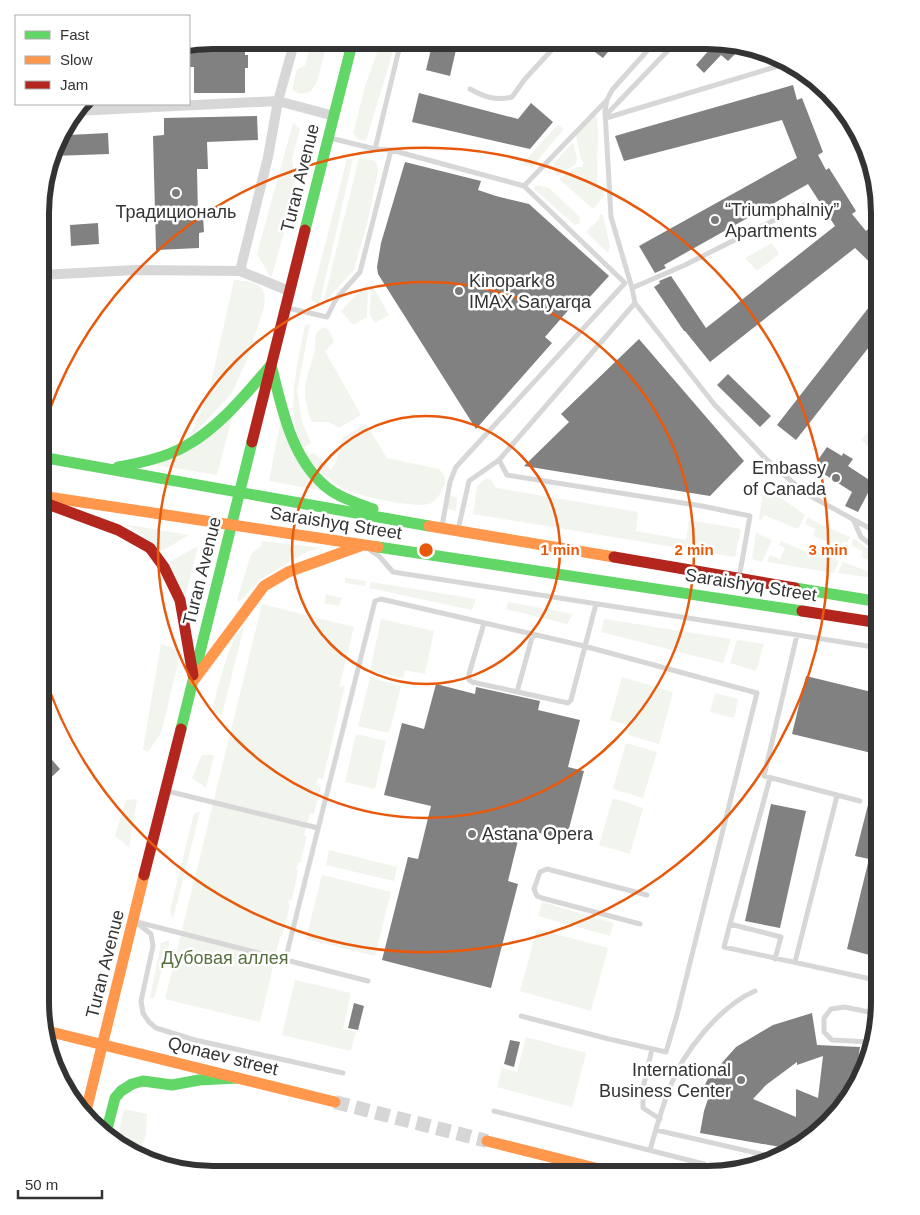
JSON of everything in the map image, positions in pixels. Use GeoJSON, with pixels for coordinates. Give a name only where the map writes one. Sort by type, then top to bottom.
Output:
{"type":"FeatureCollection","features":[{"type":"Feature","properties":{"kind":"main road","name":"Turan Avenue"},"geometry":{"type":"LineString","coordinates":[[87,1107],[351,49]]}},
{"type":"Feature","properties":{"kind":"main road"},"geometry":{"type":"LineString","coordinates":[[104,469],[135,464],[190,444],[242,398],[271,365]]}},
{"type":"Feature","properties":{"kind":"main road"},"geometry":{"type":"LineString","coordinates":[[271,365],[291,436],[299,457],[309,470],[324,486],[345,498],[402,520]]}},
{"type":"Feature","properties":{"kind":"main road","name":"Saraishyq Street"},"geometry":{"type":"LineString","coordinates":[[49,459],[871,600]]}},
{"type":"Feature","properties":{"kind":"main road","name":"Saraishyq Street"},"geometry":{"type":"LineString","coordinates":[[49,497],[871,622]]}},
{"type":"Feature","properties":{"kind":"main road"},"geometry":{"type":"LineString","coordinates":[[49,504],[118,530],[150,548],[164,566],[180,600],[194,680]]}},
{"type":"Feature","properties":{"kind":"main road"},"geometry":{"type":"LineString","coordinates":[[194,680],[264,586],[296,568],[363,545]]}},
{"type":"Feature","properties":{"kind":"main road","name":"Qonaev street"},"geometry":{"type":"LineString","coordinates":[[52,1032],[335,1102]]}},
{"type":"Feature","properties":{"kind":"main road"},"geometry":{"type":"LineString","coordinates":[[108,1127],[115,1098],[121,1091],[132,1084],[142,1081],[172,1085],[199,1080],[238,1078]]}},
{"type":"Feature","properties":{"kind":"main road"},"geometry":{"type":"LineString","coordinates":[[487,1141],[588,1166]]}},
{"type":"Feature","properties":{"kind":"street"},"geometry":{"type":"LineString","coordinates":[[240,271],[268,157],[278,101],[292,49]]}},
{"type":"Feature","properties":{"kind":"street"},"geometry":{"type":"LineString","coordinates":[[85,111],[278,101],[334,116]]}},
{"type":"Feature","properties":{"kind":"street"},"geometry":{"type":"LineString","coordinates":[[49,275],[135,270],[240,271],[290,291]]}},
{"type":"Feature","properties":{"kind":"lane"},"geometry":{"type":"LineString","coordinates":[[375,149],[399,49]]}},
{"type":"Feature","properties":{"kind":"lane"},"geometry":{"type":"LineString","coordinates":[[470,89],[483,96],[500,100],[512,97],[553,49]]}},
{"type":"Feature","properties":{"kind":"lane"},"geometry":{"type":"LineString","coordinates":[[524,186],[607,100],[612,90],[649,49]]}},
{"type":"Feature","properties":{"kind":"lane"},"geometry":{"type":"LineString","coordinates":[[606,116],[669,49]]}},
{"type":"Feature","properties":{"kind":"lane"},"geometry":{"type":"LineString","coordinates":[[606,116],[779,66]]}},
{"type":"Feature","properties":{"kind":"lane"},"geometry":{"type":"LineString","coordinates":[[607,100],[606,116],[612,217],[635,303],[714,404],[767,460],[805,493],[871,529]]}},
{"type":"Feature","properties":{"kind":"lane"},"geometry":{"type":"LineString","coordinates":[[844,124],[859,149]]}},
{"type":"Feature","properties":{"kind":"lane"},"geometry":{"type":"LineString","coordinates":[[329,137],[375,149],[391,150],[524,186],[625,283],[456,467],[450,482],[442,527]]}},
{"type":"Feature","properties":{"kind":"lane"},"geometry":{"type":"LineString","coordinates":[[285,307],[327,317],[336,299],[360,272],[391,150]]}},
{"type":"Feature","properties":{"kind":"lane"},"geometry":{"type":"LineString","coordinates":[[632,288],[685,265],[804,205]]}},
{"type":"Feature","properties":{"kind":"lane"},"geometry":{"type":"LineString","coordinates":[[458,530],[469,481],[498,460],[635,303]]}},
{"type":"Feature","properties":{"kind":"lane"},"geometry":{"type":"LineString","coordinates":[[498,460],[507,475],[702,506],[750,516],[739,578]]}},
{"type":"Feature","properties":{"kind":"lane"},"geometry":{"type":"LineString","coordinates":[[853,520],[861,537],[871,545]]}},
{"type":"Feature","properties":{"kind":"lane"},"geometry":{"type":"LineString","coordinates":[[363,545],[379,556],[393,572],[871,647]]}},
{"type":"Feature","properties":{"kind":"lane"},"geometry":{"type":"LineString","coordinates":[[285,961],[375,601],[381,599],[584,646],[757,693],[666,1052],[522,1016]]}},
{"type":"Feature","properties":{"kind":"lane"},"geometry":{"type":"LineString","coordinates":[[484,623],[469,674],[469,680],[568,703],[571,700],[596,604]]}},
{"type":"Feature","properties":{"kind":"lane"},"geometry":{"type":"LineString","coordinates":[[517,692],[533,634]]}},
{"type":"Feature","properties":{"kind":"lane"},"geometry":{"type":"LineString","coordinates":[[797,635],[764,776],[860,801]]}},
{"type":"Feature","properties":{"kind":"lane"},"geometry":{"type":"LineString","coordinates":[[770,778],[724,947],[871,979]]}},
{"type":"Feature","properties":{"kind":"lane"},"geometry":{"type":"LineString","coordinates":[[166,791],[318,828]]}},
{"type":"Feature","properties":{"kind":"lane"},"geometry":{"type":"LineString","coordinates":[[795,962],[837,796]]}},
{"type":"Feature","properties":{"kind":"lane"},"geometry":{"type":"LineString","coordinates":[[640,924],[542,898],[537,896],[534,889],[540,872],[547,869],[647,895]]}},
{"type":"Feature","properties":{"kind":"lane"},"geometry":{"type":"LineString","coordinates":[[134,921],[368,981]]}},
{"type":"Feature","properties":{"kind":"lane"},"geometry":{"type":"LineString","coordinates":[[134,921],[151,934],[153,946],[141,1001],[142,1013],[156,1028],[195,1040],[343,1073]]}},
{"type":"Feature","properties":{"kind":"lane"},"geometry":{"type":"LineString","coordinates":[[730,924],[780,937],[775,959]]}},
{"type":"Feature","properties":{"kind":"lane"},"geometry":{"type":"LineString","coordinates":[[650,1150],[670,1087],[676,1074],[699,1039],[715,1019],[729,1006],[755,991]]}},
{"type":"Feature","properties":{"kind":"lane"},"geometry":{"type":"LineString","coordinates":[[866,1042],[832,1040],[824,1032],[824,1018],[831,1010],[844,1007],[871,1013]]}},
{"type":"Feature","properties":{"kind":"lane"},"geometry":{"type":"LineString","coordinates":[[652,1048],[644,1088],[643,1108],[660,1119]]}},
{"type":"Feature","properties":{"kind":"lane"},"geometry":{"type":"LineString","coordinates":[[494,1111],[706,1166]]}},
{"type":"Feature","properties":{"kind":"lane"},"geometry":{"type":"LineString","coordinates":[[656,1130],[766,1155]]}},
{"type":"Feature","properties":{"kind":"green space"},"geometry":{"type":"Polygon","coordinates":[[[309,49],[326,49],[317,82],[310,92],[300,94],[292,90],[297,69],[305,66],[309,49]]]}},
{"type":"Feature","properties":{"kind":"green space"},"geometry":{"type":"Polygon","coordinates":[[[379,49],[393,51],[366,141],[358,139],[353,134],[365,86],[379,49]]]}},
{"type":"Feature","properties":{"kind":"green space"},"geometry":{"type":"Polygon","coordinates":[[[595,115],[598,130],[597,182],[604,191],[604,196],[592,208],[559,179],[577,167],[582,167],[584,163],[581,159],[576,135],[595,115]]]}},
{"type":"Feature","properties":{"kind":"green space"},"geometry":{"type":"Polygon","coordinates":[[[293,123],[300,129],[292,159],[295,179],[294,199],[271,278],[257,254],[293,123]]]}},
{"type":"Feature","properties":{"kind":"green space"},"geometry":{"type":"Polygon","coordinates":[[[558,125],[564,129],[532,167],[522,165],[546,137],[558,125]]]}},
{"type":"Feature","properties":{"kind":"green space"},"geometry":{"type":"Polygon","coordinates":[[[573,142],[577,159],[576,164],[557,176],[553,169],[555,162],[573,142]]]}},
{"type":"Feature","properties":{"kind":"green space"},"geometry":{"type":"Polygon","coordinates":[[[359,158],[373,160],[377,163],[378,170],[368,220],[354,270],[323,304],[359,158]]]}},
{"type":"Feature","properties":{"kind":"green space"},"geometry":{"type":"Polygon","coordinates":[[[347,159],[353,159],[319,306],[311,299],[347,159]]]}},
{"type":"Feature","properties":{"kind":"green space"},"geometry":{"type":"Polygon","coordinates":[[[538,185],[549,188],[580,217],[580,223],[575,225],[535,190],[534,187],[538,185]]]}},
{"type":"Feature","properties":{"kind":"green space"},"geometry":{"type":"Polygon","coordinates":[[[600,214],[603,215],[610,247],[608,253],[586,232],[599,219],[600,214]]]}},
{"type":"Feature","properties":{"kind":"green space"},"geometry":{"type":"Polygon","coordinates":[[[772,243],[779,254],[757,271],[745,258],[772,243]]]}},
{"type":"Feature","properties":{"kind":"green space"},"geometry":{"type":"Polygon","coordinates":[[[234,280],[253,283],[262,288],[265,299],[264,307],[248,357],[232,393],[194,434],[191,433],[209,392],[234,280]]]}},
{"type":"Feature","properties":{"kind":"green space"},"geometry":{"type":"Polygon","coordinates":[[[368,283],[367,317],[352,324],[341,311],[368,283]]]}},
{"type":"Feature","properties":{"kind":"green space"},"geometry":{"type":"Polygon","coordinates":[[[371,283],[389,315],[375,323],[370,315],[371,283]]]}},
{"type":"Feature","properties":{"kind":"green space"},"geometry":{"type":"Polygon","coordinates":[[[310,324],[297,391],[302,422],[311,443],[303,448],[297,433],[293,403],[296,371],[305,325],[310,324]]]}},
{"type":"Feature","properties":{"kind":"green space"},"geometry":{"type":"Polygon","coordinates":[[[323,327],[329,330],[334,342],[325,351],[361,415],[339,428],[329,422],[311,422],[305,398],[305,385],[314,353],[316,333],[323,327]]]}},
{"type":"Feature","properties":{"kind":"green space"},"geometry":{"type":"Polygon","coordinates":[[[234,410],[217,475],[149,464],[234,410]]]}},
{"type":"Feature","properties":{"kind":"green space"},"geometry":{"type":"Polygon","coordinates":[[[282,414],[326,491],[269,481],[282,414]]]}},
{"type":"Feature","properties":{"kind":"green space"},"geometry":{"type":"Polygon","coordinates":[[[366,424],[387,458],[441,471],[445,484],[434,501],[422,505],[385,501],[349,491],[327,477],[307,457],[314,452],[331,470],[336,462],[343,437],[366,424]]]}},
{"type":"Feature","properties":{"kind":"green space"},"geometry":{"type":"Polygon","coordinates":[[[868,432],[871,435],[871,449],[861,440],[868,432]]]}},
{"type":"Feature","properties":{"kind":"green space"},"geometry":{"type":"Polygon","coordinates":[[[486,478],[491,480],[496,488],[638,512],[636,531],[686,540],[689,520],[741,529],[735,557],[473,514],[477,486],[486,478]]]}},
{"type":"Feature","properties":{"kind":"green space"},"geometry":{"type":"Polygon","coordinates":[[[764,486],[805,515],[798,529],[764,515],[761,520],[759,519],[764,486]]]}},
{"type":"Feature","properties":{"kind":"green space"},"geometry":{"type":"Polygon","coordinates":[[[450,496],[457,497],[456,511],[447,509],[450,496]]]}},
{"type":"Feature","properties":{"kind":"green space"},"geometry":{"type":"Polygon","coordinates":[[[808,517],[850,537],[847,543],[843,541],[841,547],[813,536],[816,529],[805,524],[808,517]]]}},
{"type":"Feature","properties":{"kind":"green space"},"geometry":{"type":"Polygon","coordinates":[[[123,524],[189,535],[162,551],[133,528],[123,524]]]}},
{"type":"Feature","properties":{"kind":"green space"},"geometry":{"type":"Polygon","coordinates":[[[756,533],[772,540],[762,562],[752,559],[756,533]]]}},
{"type":"Feature","properties":{"kind":"green space"},"geometry":{"type":"Polygon","coordinates":[[[853,539],[855,539],[871,552],[871,561],[861,557],[863,551],[851,545],[853,539]]]}},
{"type":"Feature","properties":{"kind":"green space"},"geometry":{"type":"Polygon","coordinates":[[[262,541],[321,548],[306,552],[261,579],[239,602],[237,600],[251,554],[261,546],[262,541]]]}},
{"type":"Feature","properties":{"kind":"green space"},"geometry":{"type":"Polygon","coordinates":[[[781,541],[811,554],[815,547],[837,555],[835,560],[839,561],[834,573],[767,562],[770,555],[780,559],[785,548],[779,545],[781,541]]]}},
{"type":"Feature","properties":{"kind":"green space"},"geometry":{"type":"Polygon","coordinates":[[[198,546],[185,597],[169,562],[198,546]]]}},
{"type":"Feature","properties":{"kind":"green space"},"geometry":{"type":"Polygon","coordinates":[[[843,562],[871,573],[871,578],[838,573],[843,562]]]}},
{"type":"Feature","properties":{"kind":"green space"},"geometry":{"type":"Polygon","coordinates":[[[345,578],[366,581],[365,586],[345,583],[345,578]]]}},
{"type":"Feature","properties":{"kind":"green space"},"geometry":{"type":"Polygon","coordinates":[[[371,582],[476,599],[472,610],[369,588],[371,582]]]}},
{"type":"Feature","properties":{"kind":"green space"},"geometry":{"type":"Polygon","coordinates":[[[326,594],[342,598],[339,606],[324,603],[326,594]]]}},
{"type":"Feature","properties":{"kind":"green space"},"geometry":{"type":"Polygon","coordinates":[[[508,602],[573,614],[567,624],[506,609],[508,602]]]}},
{"type":"Feature","properties":{"kind":"green space","name":"Дубовая аллея"},"geometry":{"type":"Polygon","coordinates":[[[262,604],[354,627],[339,688],[345,685],[323,779],[318,778],[316,785],[321,787],[314,814],[310,813],[304,835],[307,836],[300,863],[298,863],[296,869],[298,870],[292,900],[289,900],[288,904],[290,905],[282,936],[280,936],[260,1022],[165,999],[262,604]]]}},
{"type":"Feature","properties":{"kind":"green space"},"geometry":{"type":"Polygon","coordinates":[[[381,619],[434,631],[425,674],[405,670],[403,678],[370,671],[381,619]]]}},
{"type":"Feature","properties":{"kind":"green space"},"geometry":{"type":"Polygon","coordinates":[[[604,619],[731,639],[723,663],[601,632],[604,619]]]}},
{"type":"Feature","properties":{"kind":"green space"},"geometry":{"type":"Polygon","coordinates":[[[244,627],[222,715],[212,711],[220,679],[233,641],[244,627]]]}},
{"type":"Feature","properties":{"kind":"green space"},"geometry":{"type":"Polygon","coordinates":[[[737,640],[764,644],[756,671],[730,663],[737,640]]]}},
{"type":"Feature","properties":{"kind":"green space"},"geometry":{"type":"Polygon","coordinates":[[[161,644],[181,651],[161,733],[148,752],[143,749],[161,644]]]}},
{"type":"Feature","properties":{"kind":"green space"},"geometry":{"type":"Polygon","coordinates":[[[622,677],[673,692],[659,744],[628,735],[630,726],[610,720],[622,677]]]}},
{"type":"Feature","properties":{"kind":"green space"},"geometry":{"type":"Polygon","coordinates":[[[370,678],[401,686],[389,733],[358,726],[370,678]]]}},
{"type":"Feature","properties":{"kind":"green space"},"geometry":{"type":"Polygon","coordinates":[[[715,693],[738,699],[734,718],[710,712],[715,693]]]}},
{"type":"Feature","properties":{"kind":"green space"},"geometry":{"type":"Polygon","coordinates":[[[356,734],[386,741],[375,789],[345,782],[356,734]]]}},
{"type":"Feature","properties":{"kind":"green space"},"geometry":{"type":"Polygon","coordinates":[[[626,743],[657,752],[643,798],[613,789],[626,743]]]}},
{"type":"Feature","properties":{"kind":"green space"},"geometry":{"type":"Polygon","coordinates":[[[202,755],[214,755],[206,788],[192,778],[202,755]]]}},
{"type":"Feature","properties":{"kind":"green space"},"geometry":{"type":"Polygon","coordinates":[[[613,798],[643,808],[630,854],[599,845],[613,798]]]}},
{"type":"Feature","properties":{"kind":"green space"},"geometry":{"type":"Polygon","coordinates":[[[137,799],[129,847],[115,836],[126,800],[137,799]]]}},
{"type":"Feature","properties":{"kind":"green space"},"geometry":{"type":"Polygon","coordinates":[[[200,812],[173,919],[170,911],[194,813],[200,812]]]}},
{"type":"Feature","properties":{"kind":"green space"},"geometry":{"type":"Polygon","coordinates":[[[329,850],[397,867],[394,881],[326,865],[329,850]]]}},
{"type":"Feature","properties":{"kind":"green space"},"geometry":{"type":"Polygon","coordinates":[[[322,875],[391,892],[375,956],[306,939],[322,875]]]}},
{"type":"Feature","properties":{"kind":"green space"},"geometry":{"type":"Polygon","coordinates":[[[542,902],[614,923],[610,936],[538,916],[542,902]]]}},
{"type":"Feature","properties":{"kind":"green space"},"geometry":{"type":"Polygon","coordinates":[[[537,929],[608,948],[591,1011],[520,991],[537,929]]]}},
{"type":"Feature","properties":{"kind":"green space"},"geometry":{"type":"Polygon","coordinates":[[[170,940],[154,999],[150,998],[161,943],[170,940]]]}},
{"type":"Feature","properties":{"kind":"green space"},"geometry":{"type":"Polygon","coordinates":[[[295,980],[351,993],[343,1029],[356,1032],[351,1051],[282,1035],[295,980]]]}},
{"type":"Feature","properties":{"kind":"green space"},"geometry":{"type":"Polygon","coordinates":[[[49,981],[52,982],[49,994],[49,981]]]}},
{"type":"Feature","properties":{"kind":"green space"},"geometry":{"type":"Polygon","coordinates":[[[526,1037],[586,1053],[572,1107],[497,1087],[502,1068],[517,1072],[526,1037]]]}},
{"type":"Feature","properties":{"kind":"green space"},"geometry":{"type":"Polygon","coordinates":[[[67,1077],[76,1079],[73,1088],[67,1077]]]}},
{"type":"Feature","properties":{"kind":"green space"},"geometry":{"type":"Polygon","coordinates":[[[124,1109],[147,1114],[146,1133],[141,1150],[118,1136],[124,1109]]]}},
{"type":"Feature","properties":{"kind":"building"},"geometry":{"type":"Polygon","coordinates":[[[245,49],[245,55],[248,55],[248,68],[245,68],[245,93],[194,93],[194,67],[190,67],[190,50],[245,49]]]}},
{"type":"Feature","properties":{"kind":"building"},"geometry":{"type":"Polygon","coordinates":[[[431,49],[456,49],[450,76],[426,70],[431,49]]]}},
{"type":"Feature","properties":{"kind":"building"},"geometry":{"type":"Polygon","coordinates":[[[591,49],[610,49],[603,58],[591,49]]]}},
{"type":"Feature","properties":{"kind":"building"},"geometry":{"type":"Polygon","coordinates":[[[710,49],[737,52],[728,61],[721,55],[704,73],[696,65],[710,49]]]}},
{"type":"Feature","properties":{"kind":"building","name":"“Triumphalniy” Apartments"},"geometry":{"type":"Polygon","coordinates":[[[793,85],[797,100],[802,98],[823,152],[818,155],[826,170],[829,168],[856,211],[852,214],[866,231],[869,228],[871,230],[871,263],[855,248],[710,362],[684,331],[654,287],[660,283],[659,281],[671,276],[706,328],[835,226],[808,184],[664,265],[666,268],[655,273],[639,246],[797,158],[782,120],[624,161],[615,136],[793,85]]]}},
{"type":"Feature","properties":{"kind":"building"},"geometry":{"type":"Polygon","coordinates":[[[419,93],[518,119],[531,103],[553,122],[530,149],[412,122],[419,93]]]}},
{"type":"Feature","properties":{"kind":"building","name":"Традициональ"},"geometry":{"type":"Polygon","coordinates":[[[257,116],[258,140],[207,142],[208,169],[197,169],[198,216],[203,216],[204,232],[199,233],[199,248],[156,250],[153,136],[164,135],[164,118],[257,116]]]}},
{"type":"Feature","properties":{"kind":"building"},"geometry":{"type":"Polygon","coordinates":[[[108,133],[109,154],[59,156],[69,135],[108,133]]]}},
{"type":"Feature","properties":{"kind":"building"},"geometry":{"type":"Polygon","coordinates":[[[405,162],[481,181],[478,190],[529,204],[609,276],[577,311],[572,306],[545,337],[552,343],[476,429],[378,274],[377,267],[381,243],[405,162]]]}},
{"type":"Feature","properties":{"kind":"building"},"geometry":{"type":"Polygon","coordinates":[[[98,223],[99,244],[71,246],[70,225],[98,223]]]}},
{"type":"Feature","properties":{"kind":"building"},"geometry":{"type":"Polygon","coordinates":[[[871,305],[871,344],[796,440],[777,425],[871,305]]]}},
{"type":"Feature","properties":{"kind":"building"},"geometry":{"type":"Polygon","coordinates":[[[639,339],[744,461],[710,496],[524,466],[569,422],[561,414],[639,339]]]}},
{"type":"Feature","properties":{"kind":"building"},"geometry":{"type":"Polygon","coordinates":[[[728,374],[771,416],[760,427],[717,385],[728,374]]]}},
{"type":"Feature","properties":{"kind":"building"},"geometry":{"type":"Polygon","coordinates":[[[827,447],[842,456],[843,453],[853,459],[848,466],[871,481],[871,492],[869,491],[858,512],[845,506],[852,492],[813,467],[827,447]]]}},
{"type":"Feature","properties":{"kind":"building"},"geometry":{"type":"Polygon","coordinates":[[[806,676],[871,692],[871,753],[792,734],[806,676]]]}},
{"type":"Feature","properties":{"kind":"building","name":"Astana Opera"},"geometry":{"type":"Polygon","coordinates":[[[436,684],[475,694],[476,687],[540,701],[538,710],[580,720],[568,767],[584,771],[566,840],[521,828],[508,881],[518,884],[491,988],[382,960],[408,857],[418,859],[431,806],[384,795],[402,723],[424,729],[436,684]]]}},
{"type":"Feature","properties":{"kind":"building"},"geometry":{"type":"Polygon","coordinates":[[[49,756],[60,769],[49,779],[49,756]]]}},
{"type":"Feature","properties":{"kind":"building"},"geometry":{"type":"Polygon","coordinates":[[[871,793],[871,955],[847,949],[869,859],[855,856],[871,793]]]}},
{"type":"Feature","properties":{"kind":"building"},"geometry":{"type":"Polygon","coordinates":[[[771,804],[806,811],[780,928],[745,921],[771,804]]]}},
{"type":"Feature","properties":{"kind":"building"},"geometry":{"type":"Polygon","coordinates":[[[354,1003],[364,1006],[358,1030],[348,1028],[354,1003]]]}},
{"type":"Feature","properties":{"kind":"building","name":"International Business Center"},"geometry":{"type":"Polygon","coordinates":[[[812,1013],[817,1045],[860,1047],[857,1069],[844,1093],[815,1125],[798,1139],[783,1147],[700,1133],[709,1096],[702,1090],[711,1073],[736,1047],[773,1025],[812,1013]],[[823,1056],[797,1065],[797,1062],[766,1085],[753,1099],[796,1117],[796,1089],[818,1098],[823,1056]]]}},
{"type":"Feature","properties":{"kind":"building"},"geometry":{"type":"Polygon","coordinates":[[[510,1040],[520,1042],[514,1067],[504,1064],[510,1040]]]}},
{"type":"Feature","properties":{"kind":"tunnel"},"geometry":{"type":"LineString","coordinates":[[335,1102],[487,1141]]}},
{"type":"Feature","properties":{"kind":"traffic: fast"},"geometry":{"type":"LineString","coordinates":[[305,230],[351,49]]}},
{"type":"Feature","properties":{"kind":"traffic: fast"},"geometry":{"type":"LineString","coordinates":[[271,365],[289,430],[303,460],[313,474],[330,490],[373,509]]}},
{"type":"Feature","properties":{"kind":"traffic: fast"},"geometry":{"type":"LineString","coordinates":[[118,467],[160,457],[176,451],[197,439],[231,410],[271,365]]}},
{"type":"Feature","properties":{"kind":"traffic: fast"},"geometry":{"type":"LineString","coordinates":[[181,729],[252,442]]}},
{"type":"Feature","properties":{"kind":"traffic: fast"},"geometry":{"type":"LineString","coordinates":[[49,458],[429,526]]}},
{"type":"Feature","properties":{"kind":"traffic: fast"},"geometry":{"type":"LineString","coordinates":[[378,547],[802,611]]}},
{"type":"Feature","properties":{"kind":"traffic: fast"},"geometry":{"type":"LineString","coordinates":[[795,588],[871,601]]}},
{"type":"Feature","properties":{"kind":"traffic: fast"},"geometry":{"type":"LineString","coordinates":[[108,1127],[115,1098],[121,1091],[132,1084],[143,1081],[172,1085],[199,1080],[237,1078]]}},
{"type":"Feature","properties":{"kind":"traffic: slow"},"geometry":{"type":"LineString","coordinates":[[49,497],[378,547]]}},
{"type":"Feature","properties":{"kind":"traffic: slow"},"geometry":{"type":"LineString","coordinates":[[429,526],[614,557]]}},
{"type":"Feature","properties":{"kind":"traffic: slow"},"geometry":{"type":"LineString","coordinates":[[194,680],[264,586],[288,572],[360,546]]}},
{"type":"Feature","properties":{"kind":"traffic: slow"},"geometry":{"type":"LineString","coordinates":[[87,1106],[144,875]]}},
{"type":"Feature","properties":{"kind":"traffic: slow"},"geometry":{"type":"LineString","coordinates":[[52,1032],[335,1102]]}},
{"type":"Feature","properties":{"kind":"traffic: slow"},"geometry":{"type":"LineString","coordinates":[[487,1141],[587,1166]]}},
{"type":"Feature","properties":{"kind":"traffic: jam"},"geometry":{"type":"LineString","coordinates":[[252,442],[305,230]]}},
{"type":"Feature","properties":{"kind":"traffic: jam"},"geometry":{"type":"LineString","coordinates":[[49,504],[118,530],[150,548],[164,567],[180,600],[193,675]]}},
{"type":"Feature","properties":{"kind":"traffic: jam"},"geometry":{"type":"LineString","coordinates":[[614,557],[795,588]]}},
{"type":"Feature","properties":{"kind":"traffic: jam"},"geometry":{"type":"LineString","coordinates":[[802,611],[871,622]]}},
{"type":"Feature","properties":{"kind":"traffic: jam"},"geometry":{"type":"LineString","coordinates":[[144,875],[181,729]]}},
{"type":"Feature","properties":{"kind":"place","name":"Традициональ"},"geometry":{"type":"Point","coordinates":[176,193]}},
{"type":"Feature","properties":{"kind":"place","name":"“Triumphalniy” Apartments"},"geometry":{"type":"Point","coordinates":[715,220]}},
{"type":"Feature","properties":{"kind":"place","name":"Kinopark 8 IMAX Saryarqa"},"geometry":{"type":"Point","coordinates":[459,291]}},
{"type":"Feature","properties":{"kind":"place","name":"Embassy of Canada"},"geometry":{"type":"Point","coordinates":[836,478]}},
{"type":"Feature","properties":{"kind":"place","name":"Astana Opera"},"geometry":{"type":"Point","coordinates":[472,834]}},
{"type":"Feature","properties":{"kind":"place","name":"International Business Center"},"geometry":{"type":"Point","coordinates":[741,1080]}}]}
